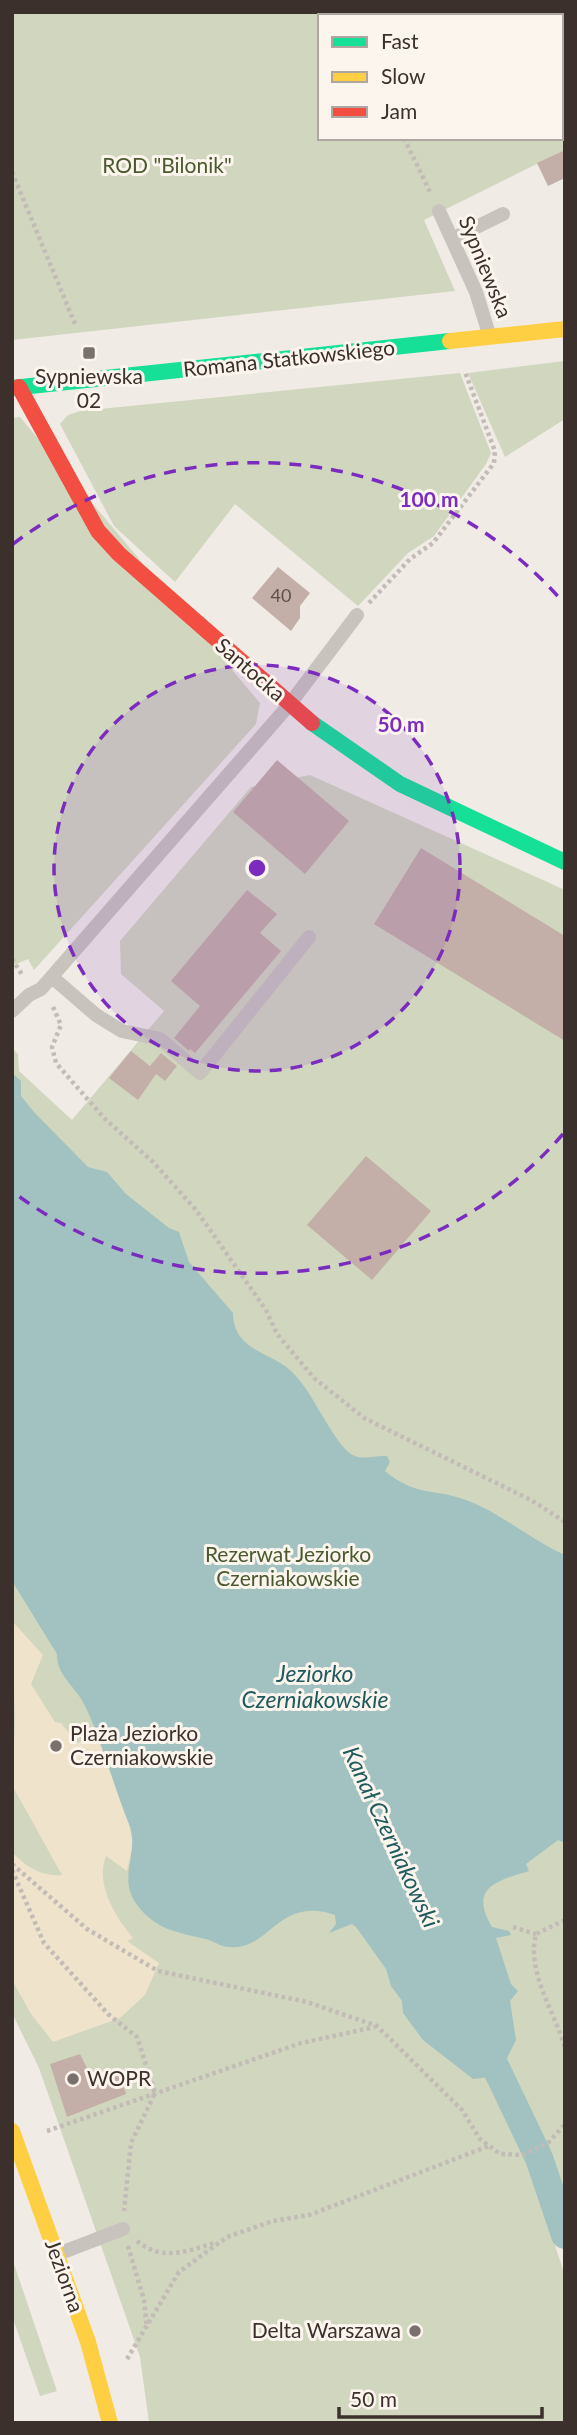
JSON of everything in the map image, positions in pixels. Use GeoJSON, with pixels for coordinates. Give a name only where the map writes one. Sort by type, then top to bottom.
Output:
{"type":"FeatureCollection","features":[{"type":"Feature","properties":{"kind":"street","name":"Romana Statkowskiego"},"geometry":{"type":"LineString","coordinates":[[16,387],[565,329]]}},
{"type":"Feature","properties":{"kind":"street","name":"Santocka"},"geometry":{"type":"LineString","coordinates":[[16,387],[98,531],[119,554],[289,705],[333,739],[400,784],[565,862]]}},
{"type":"Feature","properties":{"kind":"street","name":"Jeziorna"},"geometry":{"type":"LineString","coordinates":[[14,2136],[57,2255],[99,2381],[110,2423]]}},
{"type":"Feature","properties":{"kind":"lane","name":"Sypniewska"},"geometry":{"type":"LineString","coordinates":[[439,211],[476,292],[490,339]]}},
{"type":"Feature","properties":{"kind":"lane"},"geometry":{"type":"LineString","coordinates":[[452,239],[503,214]]}},
{"type":"Feature","properties":{"kind":"lane"},"geometry":{"type":"LineString","coordinates":[[12,1011],[52,977],[289,705],[357,615]]}},
{"type":"Feature","properties":{"kind":"lane"},"geometry":{"type":"LineString","coordinates":[[52,977],[96,1015],[122,1031],[160,1039],[200,1073],[309,937]]}},
{"type":"Feature","properties":{"kind":"lane"},"geometry":{"type":"LineString","coordinates":[[57,2255],[123,2223]]}},
{"type":"Feature","properties":{"kind":"path"},"geometry":{"type":"LineString","coordinates":[[405,140],[439,211]]}},
{"type":"Feature","properties":{"kind":"path"},"geometry":{"type":"LineString","coordinates":[[12,172],[75,324]]}},
{"type":"Feature","properties":{"kind":"path"},"geometry":{"type":"LineString","coordinates":[[357,615],[410,559],[433,543],[494,463],[495,451],[462,365]]}},
{"type":"Feature","properties":{"kind":"path"},"geometry":{"type":"LineString","coordinates":[[12,959],[24,979],[41,989],[61,1025],[52,1047],[56,1063],[104,1118],[153,1162],[196,1209],[266,1310],[277,1334],[314,1378],[364,1418],[531,1500],[565,1522]]}},
{"type":"Feature","properties":{"kind":"path"},"geometry":{"type":"LineString","coordinates":[[12,1864],[87,1928],[158,1972],[307,2002],[377,2026],[462,2110],[480,2139],[500,2154],[523,2155],[541,2146],[565,2124]]}},
{"type":"Feature","properties":{"kind":"path"},"geometry":{"type":"LineString","coordinates":[[12,1870],[44,1943],[108,2014],[137,2037],[155,2093],[131,2143],[123,2223],[144,2300],[147,2328]]}},
{"type":"Feature","properties":{"kind":"path"},"geometry":{"type":"LineString","coordinates":[[513,1927],[536,1934],[565,1920]]}},
{"type":"Feature","properties":{"kind":"path"},"geometry":{"type":"LineString","coordinates":[[536,1934],[534,1955],[539,1977],[565,2048]]}},
{"type":"Feature","properties":{"kind":"path"},"geometry":{"type":"LineString","coordinates":[[14,2136],[155,2093],[301,2043],[377,2026]]}},
{"type":"Feature","properties":{"kind":"path"},"geometry":{"type":"LineString","coordinates":[[123,2223],[136,2240],[157,2253],[187,2252],[274,2221],[309,2215],[490,2146]]}},
{"type":"Feature","properties":{"kind":"path"},"geometry":{"type":"LineString","coordinates":[[99,2381],[124,2366],[147,2328],[158,2302],[179,2272],[222,2241]]}},
{"type":"Feature","properties":{"kind":"green space","name":"ROD \"Bilonik\""},"geometry":{"type":"Polygon","coordinates":[[[12,12],[565,12],[565,150],[424,220],[455,291],[12,340],[12,12]]]}},
{"type":"Feature","properties":{"kind":"green space"},"geometry":{"type":"Polygon","coordinates":[[[565,361],[565,419],[505,457],[468,373],[565,361]]]}},
{"type":"Feature","properties":{"kind":"green space"},"geometry":{"type":"Polygon","coordinates":[[[460,373],[491,453],[486,464],[434,536],[408,553],[358,606],[235,504],[175,582],[114,526],[60,424],[68,415],[80,411],[460,373]]]}},
{"type":"Feature","properties":{"kind":"green space"},"geometry":{"type":"Polygon","coordinates":[[[20,417],[260,703],[256,724],[34,970],[28,959],[12,966],[12,418],[20,417]]]}},
{"type":"Feature","properties":{"kind":"green space","name":"Rezerwat Jeziorko Czerniakowskie"},"geometry":{"type":"Polygon","coordinates":[[[310,775],[565,890],[565,2196],[550,2152],[528,2163],[565,2276],[565,2423],[149,2423],[140,2357],[39,2068],[12,2013],[12,1048],[18,1054],[19,1071],[72,1120],[164,1011],[121,974],[120,941],[251,787],[310,775]]]}},
{"type":"Feature","properties":{"kind":"green space"},"geometry":{"type":"Polygon","coordinates":[[[12,2258],[57,2391],[40,2396],[12,2316],[12,2258]]]}},
{"type":"Feature","properties":{"kind":"sand"},"geometry":{"type":"Polygon","coordinates":[[[12,1621],[43,1655],[31,1684],[55,1722],[61,1723],[77,1743],[97,1736],[130,1827],[133,1844],[127,1871],[106,1856],[103,1867],[105,1888],[114,1910],[133,1938],[127,1941],[159,1963],[145,1995],[120,2018],[53,2042],[31,2014],[12,1980],[12,1852],[35,1870],[62,1875],[12,1785],[15,1723],[12,1621]]]}},
{"type":"Feature","properties":{"kind":"water","name":"Jeziorko Czerniakowskie"},"geometry":{"type":"Polygon","coordinates":[[[12,1073],[21,1081],[21,1096],[88,1167],[107,1172],[126,1194],[169,1228],[179,1232],[189,1262],[233,1313],[239,1335],[254,1349],[282,1364],[298,1378],[346,1450],[361,1457],[387,1456],[390,1462],[385,1471],[406,1485],[455,1496],[479,1505],[565,1555],[565,1843],[558,1840],[526,1864],[529,1871],[506,1878],[489,1888],[483,1903],[492,1927],[509,1931],[511,1935],[496,1938],[511,1984],[518,1991],[510,2001],[516,2040],[498,2076],[473,2079],[423,2040],[403,2013],[402,2001],[391,1986],[386,1969],[356,1927],[352,1924],[329,1933],[336,1924],[335,1915],[316,1911],[300,1912],[254,1941],[243,1946],[229,1947],[159,1925],[143,1912],[130,1892],[128,1883],[132,1834],[97,1733],[84,1704],[63,1674],[57,1654],[12,1581],[12,1073]]]}},
{"type":"Feature","properties":{"kind":"building"},"geometry":{"type":"Polygon","coordinates":[[[565,150],[565,178],[548,186],[537,163],[565,150]]]}},
{"type":"Feature","properties":{"kind":"building"},"geometry":{"type":"Polygon","coordinates":[[[278,567],[310,593],[300,606],[300,618],[291,631],[252,598],[278,567]]]}},
{"type":"Feature","properties":{"kind":"building"},"geometry":{"type":"Polygon","coordinates":[[[277,760],[349,821],[305,874],[233,812],[277,760]]]}},
{"type":"Feature","properties":{"kind":"building"},"geometry":{"type":"Polygon","coordinates":[[[421,848],[565,936],[565,1041],[374,924],[421,848]]]}},
{"type":"Feature","properties":{"kind":"building"},"geometry":{"type":"Polygon","coordinates":[[[247,890],[277,914],[260,933],[281,951],[195,1053],[190,1049],[189,1051],[174,1038],[200,1006],[171,981],[247,890]]]}},
{"type":"Feature","properties":{"kind":"building"},"geometry":{"type":"Polygon","coordinates":[[[131,1051],[150,1066],[161,1053],[177,1066],[165,1081],[156,1074],[138,1100],[109,1078],[131,1051]]]}},
{"type":"Feature","properties":{"kind":"building"},"geometry":{"type":"Polygon","coordinates":[[[366,1156],[431,1211],[372,1280],[307,1225],[366,1156]]]}},
{"type":"Feature","properties":{"kind":"building","name":"WOPR"},"geometry":{"type":"Polygon","coordinates":[[[80,2054],[92,2078],[119,2070],[126,2094],[67,2117],[50,2064],[80,2054]]]}},
{"type":"Feature","properties":{"kind":"waterway","name":"Kanał Czerniakowski"},"geometry":{"type":"LineString","coordinates":[[483,2041],[539,2158],[565,2235]]}},
{"type":"Feature","properties":{"kind":"traffic: fast"},"geometry":{"type":"LineString","coordinates":[[12,388],[450,341]]}},
{"type":"Feature","properties":{"kind":"traffic: fast"},"geometry":{"type":"LineString","coordinates":[[312,723],[400,784],[565,862]]}},
{"type":"Feature","properties":{"kind":"traffic: slow"},"geometry":{"type":"LineString","coordinates":[[450,341],[565,329]]}},
{"type":"Feature","properties":{"kind":"traffic: slow"},"geometry":{"type":"LineString","coordinates":[[12,2131],[88,2342],[110,2423]]}},
{"type":"Feature","properties":{"kind":"traffic: jam"},"geometry":{"type":"LineString","coordinates":[[19,387],[98,531],[119,554],[312,723]]}},
{"type":"Feature","properties":{"kind":"place","name":"Sypniewska 02"},"geometry":{"type":"Point","coordinates":[89,353]}},
{"type":"Feature","properties":{"kind":"place","name":"Plaża Jeziorko Czerniakowskie"},"geometry":{"type":"Point","coordinates":[56,1746]}},
{"type":"Feature","properties":{"kind":"place","name":"WOPR"},"geometry":{"type":"Point","coordinates":[73,2079]}},
{"type":"Feature","properties":{"kind":"place","name":"Delta Warszawa"},"geometry":{"type":"Point","coordinates":[415,2331]}}]}
